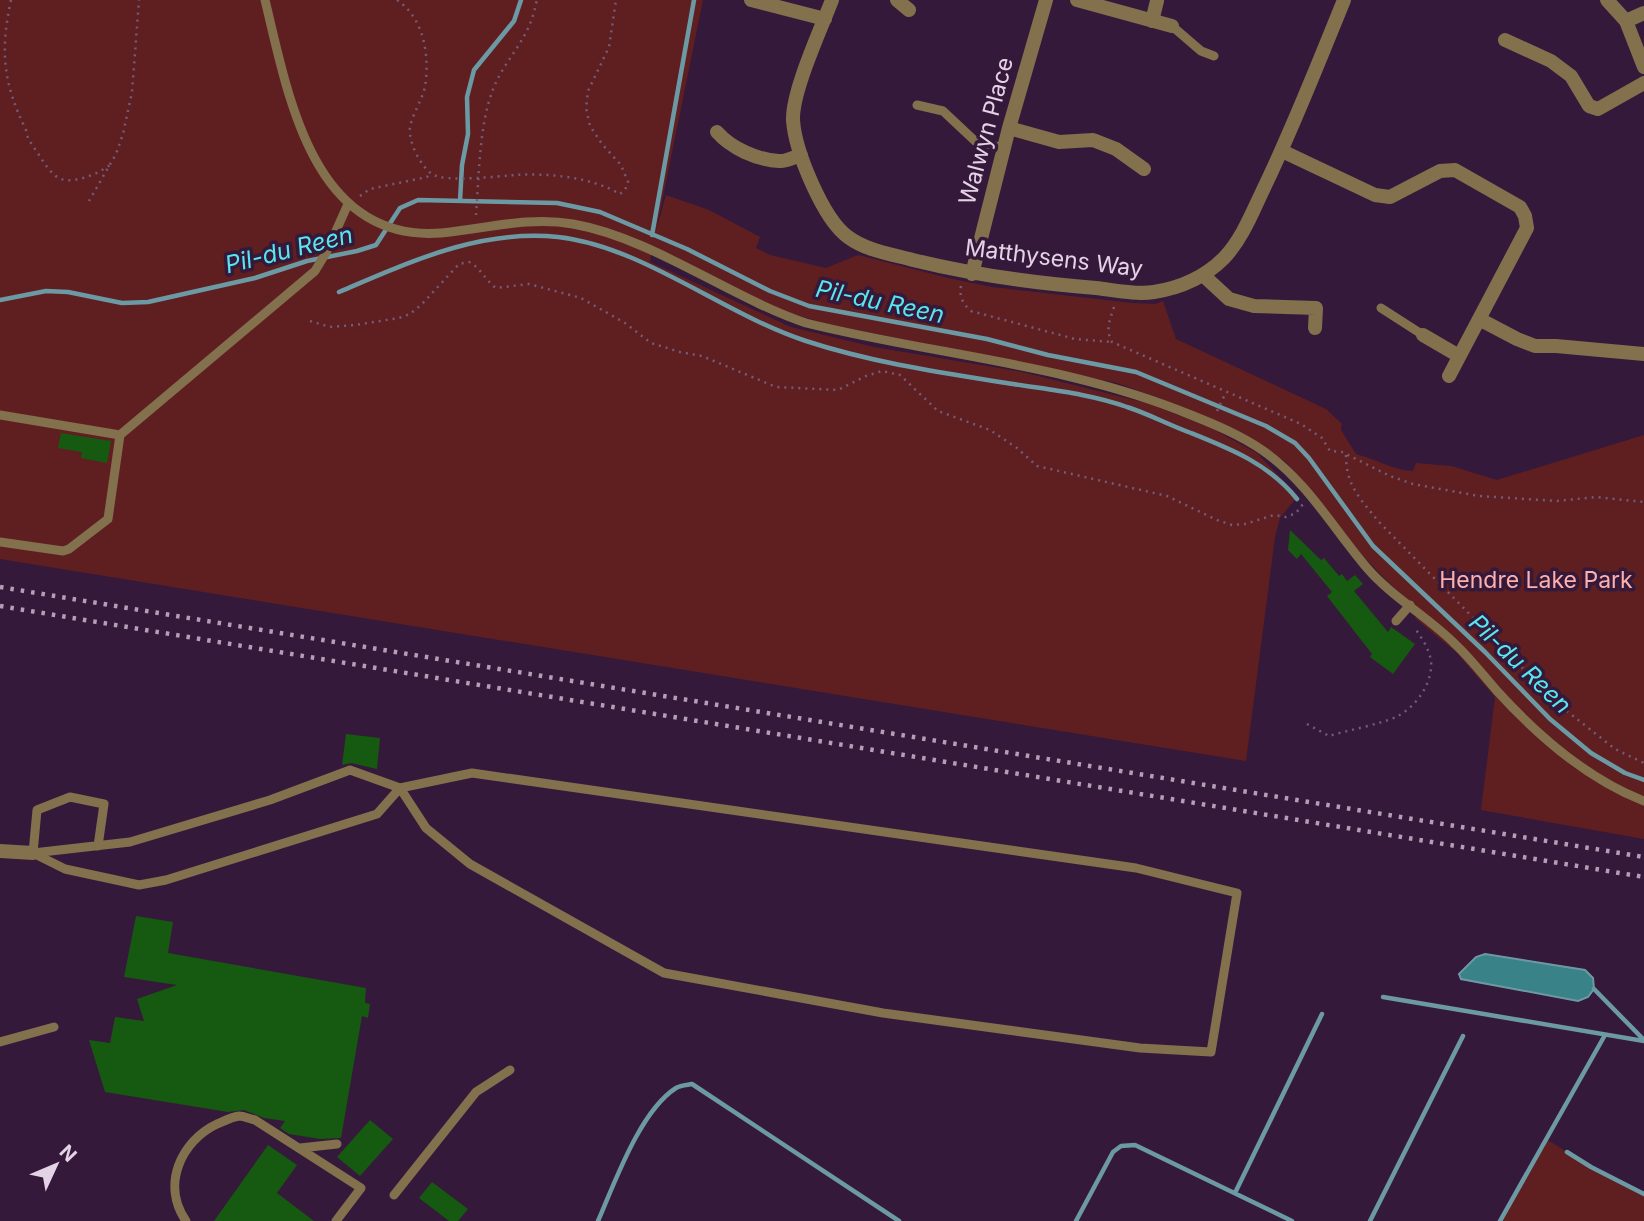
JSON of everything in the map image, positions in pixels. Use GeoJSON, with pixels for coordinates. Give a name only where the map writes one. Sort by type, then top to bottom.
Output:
{"type":"FeatureCollection","features":[{"type":"Feature","properties":{"kind":"street"},"geometry":{"type":"LineString","coordinates":[[751,0],[825,19]]}},
{"type":"Feature","properties":{"kind":"street","name":"Matthysens Way"},"geometry":{"type":"LineString","coordinates":[[832,0],[800,84],[793,110],[793,122],[801,155],[828,216],[847,237],[877,251],[967,273],[1151,292],[1180,286],[1203,275],[1224,258],[1242,233],[1282,151],[1344,0]]}},
{"type":"Feature","properties":{"kind":"street"},"geometry":{"type":"LineString","coordinates":[[897,0],[909,10]]}},
{"type":"Feature","properties":{"kind":"street","name":"Walwyn Place"},"geometry":{"type":"LineString","coordinates":[[967,273],[1046,0]]}},
{"type":"Feature","properties":{"kind":"street"},"geometry":{"type":"LineString","coordinates":[[1077,0],[1172,26]]}},
{"type":"Feature","properties":{"kind":"street"},"geometry":{"type":"LineString","coordinates":[[1607,0],[1626,21],[1644,67]]}},
{"type":"Feature","properties":{"kind":"street"},"geometry":{"type":"LineString","coordinates":[[1152,21],[1157,1]]}},
{"type":"Feature","properties":{"kind":"street"},"geometry":{"type":"LineString","coordinates":[[1626,21],[1644,13]]}},
{"type":"Feature","properties":{"kind":"street"},"geometry":{"type":"LineString","coordinates":[[1505,40],[1552,61],[1571,76],[1589,106],[1598,109],[1644,83]]}},
{"type":"Feature","properties":{"kind":"street"},"geometry":{"type":"LineString","coordinates":[[1009,128],[1059,142],[1093,140],[1116,149],[1144,169]]}},
{"type":"Feature","properties":{"kind":"street"},"geometry":{"type":"LineString","coordinates":[[717,132],[741,151],[770,159],[781,162],[801,155]]}},
{"type":"Feature","properties":{"kind":"street"},"geometry":{"type":"LineString","coordinates":[[1128,158],[1137,144]]}},
{"type":"Feature","properties":{"kind":"street"},"geometry":{"type":"LineString","coordinates":[[1282,151],[1375,195],[1390,197],[1440,171],[1455,170],[1520,207],[1527,228],[1449,376]]}},
{"type":"Feature","properties":{"kind":"street"},"geometry":{"type":"LineString","coordinates":[[1203,275],[1229,299],[1254,306],[1316,308],[1315,328]]}},
{"type":"Feature","properties":{"kind":"street"},"geometry":{"type":"LineString","coordinates":[[1479,319],[1535,346],[1644,354]]}},
{"type":"Feature","properties":{"kind":"street"},"geometry":{"type":"LineString","coordinates":[[1423,335],[1459,356]]}},
{"type":"Feature","properties":{"kind":"street"},"geometry":{"type":"LineString","coordinates":[[0,851],[33,853]]}},
{"type":"Feature","properties":{"kind":"lane"},"geometry":{"type":"LineString","coordinates":[[265,0],[296,118],[306,144],[319,167],[348,204],[373,219],[398,230],[417,233],[442,233],[519,222],[573,224],[600,231],[660,256],[779,314],[806,323],[1117,388],[1213,423],[1252,443],[1277,460],[1310,496],[1370,571],[1455,643],[1516,711],[1577,764],[1603,781],[1644,801]]}},
{"type":"Feature","properties":{"kind":"lane"},"geometry":{"type":"LineString","coordinates":[[1172,26],[1201,51],[1214,56]]}},
{"type":"Feature","properties":{"kind":"lane"},"geometry":{"type":"LineString","coordinates":[[917,105],[943,111],[975,141],[1004,148]]}},
{"type":"Feature","properties":{"kind":"lane"},"geometry":{"type":"LineString","coordinates":[[0,542],[63,551],[104,523],[110,511],[120,435],[315,271],[348,204]]}},
{"type":"Feature","properties":{"kind":"lane"},"geometry":{"type":"LineString","coordinates":[[1381,308],[1423,335]]}},
{"type":"Feature","properties":{"kind":"lane"},"geometry":{"type":"LineString","coordinates":[[0,415],[120,435]]}},
{"type":"Feature","properties":{"kind":"lane"},"geometry":{"type":"LineString","coordinates":[[1399,617],[1410,605]]}},
{"type":"Feature","properties":{"kind":"lane"},"geometry":{"type":"LineString","coordinates":[[33,853],[130,842],[270,800],[350,770],[400,788],[472,773],[1136,868],[1237,894],[1211,1052],[1140,1048],[883,1013],[664,973],[470,864],[426,828],[400,788]]}},
{"type":"Feature","properties":{"kind":"lane"},"geometry":{"type":"LineString","coordinates":[[33,853],[65,869],[139,885],[166,880],[377,814],[400,788]]}},
{"type":"Feature","properties":{"kind":"lane"},"geometry":{"type":"LineString","coordinates":[[33,853],[37,810],[70,797],[104,804],[98,846]]}},
{"type":"Feature","properties":{"kind":"lane"},"geometry":{"type":"LineString","coordinates":[[0,1042],[54,1027]]}},
{"type":"Feature","properties":{"kind":"lane"},"geometry":{"type":"LineString","coordinates":[[394,1195],[476,1092],[510,1070]]}},
{"type":"Feature","properties":{"kind":"lane"},"geometry":{"type":"LineString","coordinates":[[186,1221],[174,1190],[176,1171],[196,1136],[224,1120],[238,1116],[255,1120],[361,1188],[336,1221]]}},
{"type":"Feature","properties":{"kind":"lane"},"geometry":{"type":"LineString","coordinates":[[300,1148],[337,1144]]}},
{"type":"Feature","properties":{"kind":"path"},"geometry":{"type":"LineString","coordinates":[[11,0],[5,42],[8,88],[26,137],[43,163],[58,178],[82,178],[110,165]]}},
{"type":"Feature","properties":{"kind":"path"},"geometry":{"type":"LineString","coordinates":[[89,201],[110,165],[123,134],[130,102],[139,0]]}},
{"type":"Feature","properties":{"kind":"path"},"geometry":{"type":"LineString","coordinates":[[397,0],[408,7],[420,27],[427,58],[425,88],[410,129],[422,164],[430,173],[438,178],[478,179],[518,175],[570,178],[608,187],[620,194],[628,182],[621,165],[590,126],[586,108],[588,91],[609,47],[616,0]]}},
{"type":"Feature","properties":{"kind":"path"},"geometry":{"type":"LineString","coordinates":[[476,211],[487,111],[492,92],[531,23],[537,0]]}},
{"type":"Feature","properties":{"kind":"path"},"geometry":{"type":"LineString","coordinates":[[348,204],[370,190],[420,179],[430,173]]}},
{"type":"Feature","properties":{"kind":"path"},"geometry":{"type":"LineString","coordinates":[[310,321],[330,327],[355,326],[400,318],[422,304],[459,264],[469,262],[478,266],[487,281],[496,288],[529,284],[581,298],[625,323],[651,343],[702,356],[776,387],[838,390],[882,371],[900,376],[938,411],[990,430],[1017,447],[1037,467],[1167,496],[1233,525],[1274,515],[1286,517],[1296,513],[1310,496]]}},
{"type":"Feature","properties":{"kind":"path"},"geometry":{"type":"LineString","coordinates":[[967,273],[960,293],[964,305],[971,311],[1075,339],[1112,342],[1301,424],[1322,439],[1330,451],[1346,455],[1413,484],[1467,494],[1557,501],[1596,497],[1644,502]]}},
{"type":"Feature","properties":{"kind":"path"},"geometry":{"type":"LineString","coordinates":[[1112,342],[1108,327],[1119,290]]}},
{"type":"Feature","properties":{"kind":"path"},"geometry":{"type":"LineString","coordinates":[[1215,415],[1226,392]]}},
{"type":"Feature","properties":{"kind":"path"},"geometry":{"type":"LineString","coordinates":[[1346,455],[1346,472],[1352,489],[1378,521],[1558,704],[1615,749],[1644,763]]}},
{"type":"Feature","properties":{"kind":"path"},"geometry":{"type":"LineString","coordinates":[[1307,724],[1329,736],[1399,716],[1417,700],[1429,681],[1431,662],[1427,646],[1415,627],[1399,617]]}},
{"type":"Feature","properties":{"kind":"green space","name":"Hendre Lake Park"},"geometry":{"type":"Polygon","coordinates":[[[0,0],[703,0],[656,231],[666,195],[709,210],[760,237],[756,248],[770,255],[826,268],[858,255],[992,287],[1132,303],[1155,304],[1163,301],[1176,339],[1326,409],[1342,424],[1341,430],[1356,454],[1405,470],[1413,471],[1416,463],[1451,466],[1497,480],[1644,435],[1644,839],[1481,810],[1495,697],[1456,652],[1415,618],[1421,611],[1356,549],[1287,463],[1238,431],[1117,383],[828,324],[782,311],[652,249],[650,262],[791,327],[874,347],[1022,372],[1150,404],[1211,428],[1257,453],[1298,496],[1280,518],[1275,537],[1246,761],[0,559],[0,0]]]}},
{"type":"Feature","properties":{"kind":"green space"},"geometry":{"type":"Polygon","coordinates":[[[1546,1139],[1591,1167],[1644,1194],[1644,1221],[1500,1221],[1546,1139]]]}},
{"type":"Feature","properties":{"kind":"shaded area"},"geometry":{"type":"Polygon","coordinates":[[[1485,954],[1585,970],[1593,978],[1594,989],[1588,997],[1578,1001],[1461,979],[1459,974],[1476,957],[1485,954]]]}},
{"type":"Feature","properties":{"kind":"building"},"geometry":{"type":"Polygon","coordinates":[[[61,433],[111,441],[107,463],[81,458],[82,452],[58,448],[61,433]]]}},
{"type":"Feature","properties":{"kind":"building"},"geometry":{"type":"Polygon","coordinates":[[[1290,530],[1321,560],[1324,558],[1339,576],[1342,574],[1347,581],[1355,575],[1363,584],[1354,591],[1388,632],[1391,627],[1415,644],[1393,674],[1370,657],[1372,654],[1327,596],[1332,592],[1301,554],[1297,559],[1288,550],[1290,530]]]}},
{"type":"Feature","properties":{"kind":"building"},"geometry":{"type":"Polygon","coordinates":[[[346,734],[380,738],[377,769],[351,763],[342,765],[346,734]]]}},
{"type":"Feature","properties":{"kind":"building"},"geometry":{"type":"Polygon","coordinates":[[[136,916],[173,922],[168,953],[366,988],[365,1003],[370,1004],[368,1018],[362,1016],[341,1138],[320,1139],[289,1134],[280,1128],[285,1121],[264,1118],[244,1110],[228,1112],[105,1092],[89,1040],[110,1043],[115,1017],[144,1021],[137,999],[177,985],[124,977],[136,916]]]}},
{"type":"Feature","properties":{"kind":"building"},"geometry":{"type":"Polygon","coordinates":[[[370,1120],[393,1139],[360,1176],[337,1157],[370,1120]]]}},
{"type":"Feature","properties":{"kind":"building"},"geometry":{"type":"Polygon","coordinates":[[[268,1145],[297,1165],[277,1193],[314,1221],[214,1221],[268,1145]]]}},
{"type":"Feature","properties":{"kind":"building"},"geometry":{"type":"Polygon","coordinates":[[[432,1182],[468,1209],[458,1221],[449,1221],[419,1198],[432,1182]]]}},
{"type":"Feature","properties":{"kind":"waterway"},"geometry":{"type":"LineString","coordinates":[[460,201],[462,165],[468,134],[467,97],[474,70],[514,21],[521,0]]}},
{"type":"Feature","properties":{"kind":"waterway"},"geometry":{"type":"LineString","coordinates":[[652,235],[694,0]]}},
{"type":"Feature","properties":{"kind":"waterway","name":"Pil-du Reen"},"geometry":{"type":"LineString","coordinates":[[0,300],[46,291],[68,292],[122,303],[148,302],[255,278],[307,261],[376,245],[400,208],[418,200],[557,203],[600,212],[687,249],[770,291],[809,306],[987,339],[1048,355],[1136,372],[1266,426],[1295,443],[1309,458],[1373,546],[1485,652],[1550,719],[1591,753],[1625,773],[1644,780]]}},
{"type":"Feature","properties":{"kind":"waterway"},"geometry":{"type":"LineString","coordinates":[[339,292],[419,259],[473,243],[529,236],[558,237],[589,243],[652,267],[776,329],[831,349],[935,371],[1085,396],[1135,410],[1248,459],[1274,476],[1297,499]]}},
{"type":"Feature","properties":{"kind":"waterway"},"geometry":{"type":"LineString","coordinates":[[1594,989],[1644,1040]]}},
{"type":"Feature","properties":{"kind":"waterway"},"geometry":{"type":"LineString","coordinates":[[1383,997],[1644,1041]]}},
{"type":"Feature","properties":{"kind":"waterway"},"geometry":{"type":"LineString","coordinates":[[1235,1193],[1322,1014]]}},
{"type":"Feature","properties":{"kind":"waterway"},"geometry":{"type":"LineString","coordinates":[[1500,1221],[1605,1035]]}},
{"type":"Feature","properties":{"kind":"waterway"},"geometry":{"type":"LineString","coordinates":[[1370,1221],[1463,1036]]}},
{"type":"Feature","properties":{"kind":"waterway"},"geometry":{"type":"LineString","coordinates":[[598,1221],[630,1148],[651,1113],[676,1088],[692,1084],[899,1221]]}},
{"type":"Feature","properties":{"kind":"waterway"},"geometry":{"type":"LineString","coordinates":[[1076,1221],[1113,1152],[1121,1146],[1135,1145],[1292,1221]]}},
{"type":"Feature","properties":{"kind":"waterway"},"geometry":{"type":"LineString","coordinates":[[1567,1152],[1644,1194]]}},
{"type":"Feature","properties":{"kind":"railway"},"geometry":{"type":"LineString","coordinates":[[0,587],[1644,857]]}},
{"type":"Feature","properties":{"kind":"railway"},"geometry":{"type":"LineString","coordinates":[[0,606],[1644,877]]}}]}
